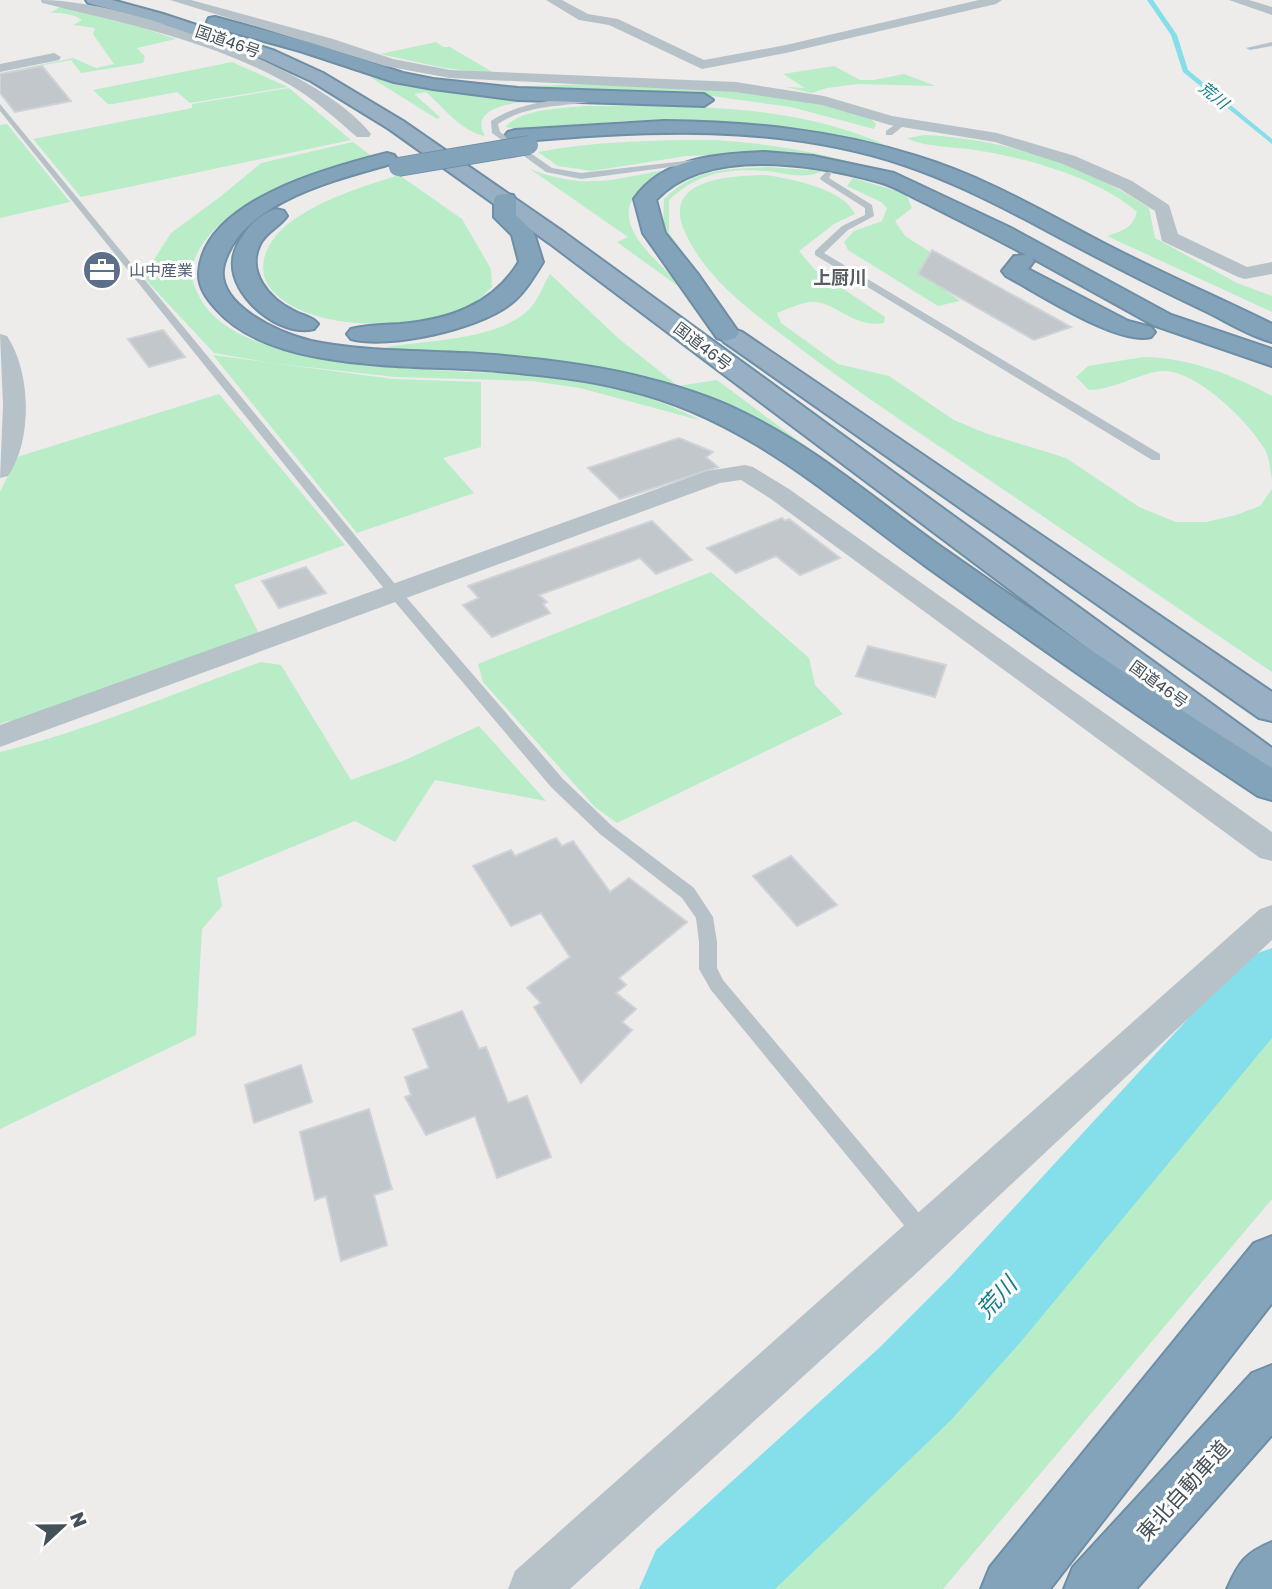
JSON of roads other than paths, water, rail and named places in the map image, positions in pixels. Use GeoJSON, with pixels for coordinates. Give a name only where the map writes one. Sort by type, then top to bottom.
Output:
{"type":"FeatureCollection","features":[{"type":"Feature","properties":{"kind":"highway","name":"国道46号"},"geometry":{"type":"LineString","coordinates":[[94,0],[209,34],[268,55],[317,78],[396,125],[505,200],[1272,767]]}},
{"type":"Feature","properties":{"kind":"highway","name":"国道46号"},"geometry":{"type":"LineString","coordinates":[[139,0],[215,22],[341,72],[431,125]]}},
{"type":"Feature","properties":{"kind":"highway"},"geometry":{"type":"LineString","coordinates":[[215,22],[306,47],[390,75],[433,84],[518,94],[623,89],[816,118],[855,128],[940,159],[970,173],[976,187]]}},
{"type":"Feature","properties":{"kind":"highway"},"geometry":{"type":"LineString","coordinates":[[1272,334],[1230,313],[1187,285],[1048,215],[1017,208],[976,187],[908,160],[784,132],[682,125],[628,125],[522,140],[393,163],[310,183],[269,201],[245,217],[223,239],[213,257],[209,279],[223,302],[244,323],[309,348],[566,370],[690,399],[748,425],[1203,743],[1272,786]]}},
{"type":"Feature","properties":{"kind":"highway"},"geometry":{"type":"LineString","coordinates":[[522,140],[673,135],[761,139],[860,156],[922,175],[942,194],[1162,320],[1272,358]]}},
{"type":"Feature","properties":{"kind":"highway"},"geometry":{"type":"LineString","coordinates":[[453,140],[496,170]]}},
{"type":"Feature","properties":{"kind":"highway"},"geometry":{"type":"LineString","coordinates":[[726,333],[688,278],[658,243],[645,218],[645,200],[660,183],[688,169],[727,160],[765,158],[848,168],[942,194],[1204,317],[1272,367]]}},
{"type":"Feature","properties":{"kind":"highway"},"geometry":{"type":"LineString","coordinates":[[393,163],[324,191],[268,220],[252,239],[244,257],[243,273],[248,286],[259,300],[277,313],[300,323],[360,334],[430,328],[485,310],[507,296],[524,279],[531,262],[523,233],[505,217],[505,200]]}},
{"type":"Feature","properties":{"kind":"highway"},"geometry":{"type":"LineString","coordinates":[[1010,232],[1022,261],[1014,271],[1119,327],[1189,343],[1243,348]]}},
{"type":"Feature","properties":{"kind":"highway","name":"国道46号"},"geometry":{"type":"LineString","coordinates":[[682,302],[1272,709]]}},
{"type":"Feature","properties":{"kind":"highway"},"geometry":{"type":"LineString","coordinates":[[1230,313],[1272,328]]}},
{"type":"Feature","properties":{"kind":"highway"},"geometry":{"type":"LineString","coordinates":[[1012,1589],[1272,1261]]}},
{"type":"Feature","properties":{"kind":"highway","name":"東北自動車道"},"geometry":{"type":"LineString","coordinates":[[1095,1589],[1272,1393]]}},
{"type":"Feature","properties":{"kind":"highway"},"geometry":{"type":"LineString","coordinates":[[1258,1589],[1272,1572]]}},
{"type":"Feature","properties":{"kind":"street"},"geometry":{"type":"LineString","coordinates":[[47,0],[183,34],[228,51],[294,82],[363,134]]}},
{"type":"Feature","properties":{"kind":"street"},"geometry":{"type":"LineString","coordinates":[[176,0],[328,42],[390,63],[450,74],[623,89],[741,88],[824,101],[903,123],[997,138],[1069,160],[1126,185],[1163,209],[1169,237],[1178,243],[1245,273],[1272,268]]}},
{"type":"Feature","properties":{"kind":"street"},"geometry":{"type":"LineString","coordinates":[[552,0],[584,17],[613,22],[702,65],[741,88]]}},
{"type":"Feature","properties":{"kind":"street"},"geometry":{"type":"LineString","coordinates":[[623,89],[702,65],[786,49],[996,0]]}},
{"type":"Feature","properties":{"kind":"street"},"geometry":{"type":"LineString","coordinates":[[1235,0],[1266,9]]}},
{"type":"Feature","properties":{"kind":"street"},"geometry":{"type":"LineString","coordinates":[[1245,0],[1266,9]]}},
{"type":"Feature","properties":{"kind":"street"},"geometry":{"type":"LineString","coordinates":[[0,68],[54,57]]}},
{"type":"Feature","properties":{"kind":"street"},"geometry":{"type":"LineString","coordinates":[[0,340],[10,366],[17,416],[0,471]]}},
{"type":"Feature","properties":{"kind":"street"},"geometry":{"type":"LineString","coordinates":[[0,736],[716,475],[745,472],[780,494],[1272,849]]}},
{"type":"Feature","properties":{"kind":"street"},"geometry":{"type":"LineString","coordinates":[[533,1589],[926,1236],[1272,919]]}},
{"type":"Feature","properties":{"kind":"lane"},"geometry":{"type":"LineString","coordinates":[[1250,48],[1272,44]]}},
{"type":"Feature","properties":{"kind":"lane"},"geometry":{"type":"LineString","coordinates":[[623,89],[508,113],[494,123],[496,133],[550,170],[580,176],[688,162],[727,160]]}},
{"type":"Feature","properties":{"kind":"lane"},"geometry":{"type":"LineString","coordinates":[[0,106],[395,593],[557,783],[606,830],[688,893],[704,917],[708,969],[716,985],[926,1236]]}},
{"type":"Feature","properties":{"kind":"lane"},"geometry":{"type":"LineString","coordinates":[[889,133],[903,123]]}},
{"type":"Feature","properties":{"kind":"lane"},"geometry":{"type":"LineString","coordinates":[[829,174],[824,178],[827,183],[853,195],[869,207],[869,216],[845,228],[818,253],[1156,457]]}},
{"type":"Feature","properties":{"kind":"waterway","name":"荒川"},"geometry":{"type":"LineString","coordinates":[[1150,0],[1174,35],[1185,71],[1272,142]]}},
{"type":"Feature","properties":{"kind":"waterway","name":"荒川"},"geometry":{"type":"LineString","coordinates":[[695,1589],[915,1384],[985,1310],[1272,981]]}},
{"type":"Feature","properties":{"kind":"place","name":"山中産業"},"geometry":{"type":"Point","coordinates":[102,270]}},
{"type":"Feature","properties":{"kind":"district","name":"上厨川"},"geometry":{"type":"Point","coordinates":[840,277]}}]}
